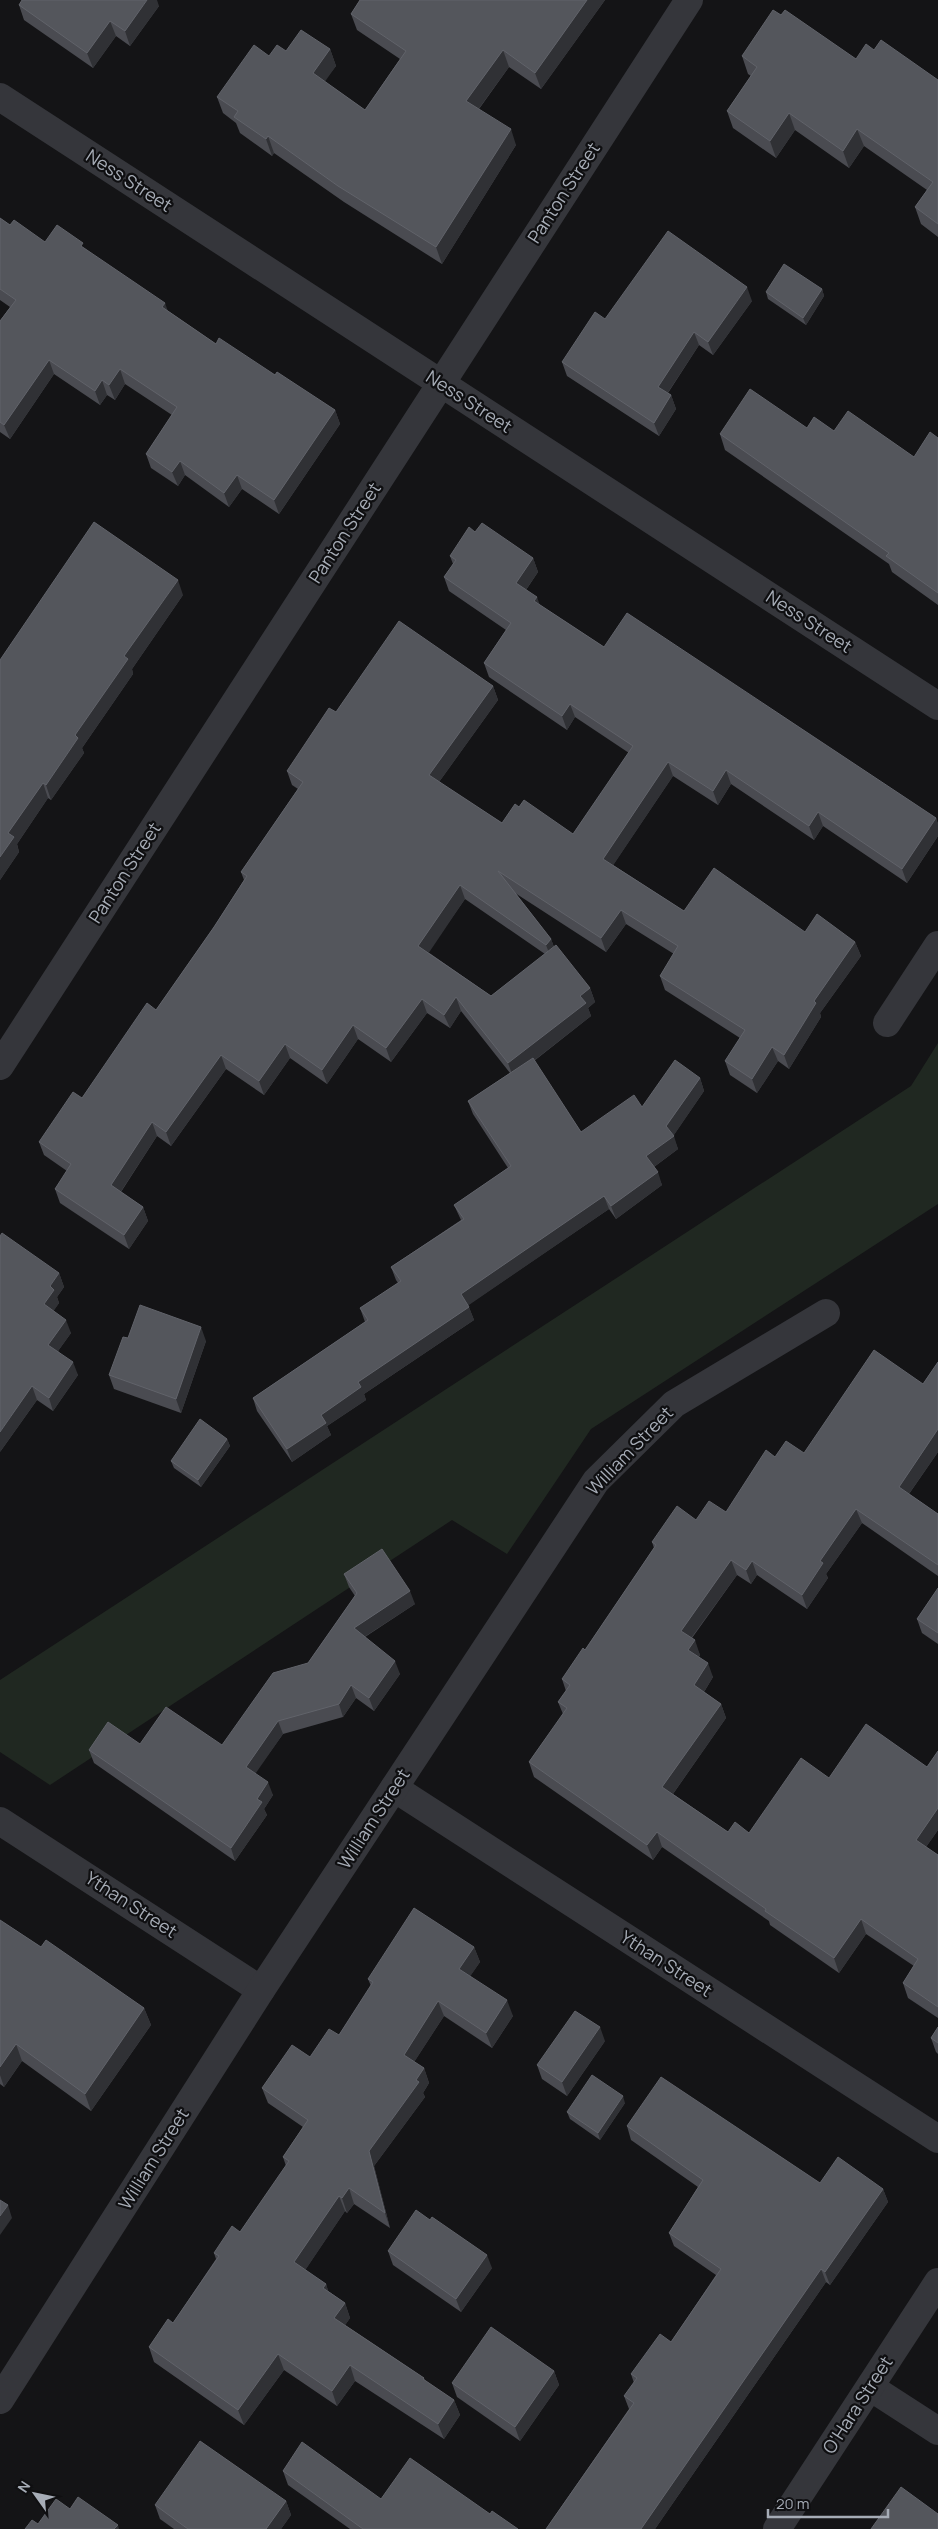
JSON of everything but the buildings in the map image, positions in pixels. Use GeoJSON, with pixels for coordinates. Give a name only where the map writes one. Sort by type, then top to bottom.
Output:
{"type":"FeatureCollection","features":[{"type":"Feature","properties":{"kind":"street","name":"Panton Street"},"geometry":{"type":"LineString","coordinates":[[0,1066],[689,0]]}},
{"type":"Feature","properties":{"kind":"street","name":"Ness Street"},"geometry":{"type":"LineString","coordinates":[[0,97],[938,706]]}},
{"type":"Feature","properties":{"kind":"street"},"geometry":{"type":"LineString","coordinates":[[887,1023],[938,945]]}},
{"type":"Feature","properties":{"kind":"street","name":"William Street"},"geometry":{"type":"LineString","coordinates":[[0,2400],[261,1990],[596,1481],[674,1404],[826,1313]]}},
{"type":"Feature","properties":{"kind":"street","name":"Ythan Street"},"geometry":{"type":"LineString","coordinates":[[394,1788],[938,2139]]}},
{"type":"Feature","properties":{"kind":"street","name":"Ythan Street"},"geometry":{"type":"LineString","coordinates":[[0,1822],[261,1990]]}},
{"type":"Feature","properties":{"kind":"street","name":"O'Hara Street"},"geometry":{"type":"LineString","coordinates":[[777,2529],[938,2282]]}},
{"type":"Feature","properties":{"kind":"street"},"geometry":{"type":"LineString","coordinates":[[870,2387],[938,2431]]}},
{"type":"Feature","properties":{"kind":"shaded area"},"geometry":{"type":"Polygon","coordinates":[[[938,1043],[938,1204],[591,1429],[507,1554],[452,1520],[50,1785],[0,1752],[0,1680],[911,1086],[938,1043]]]}}]}
